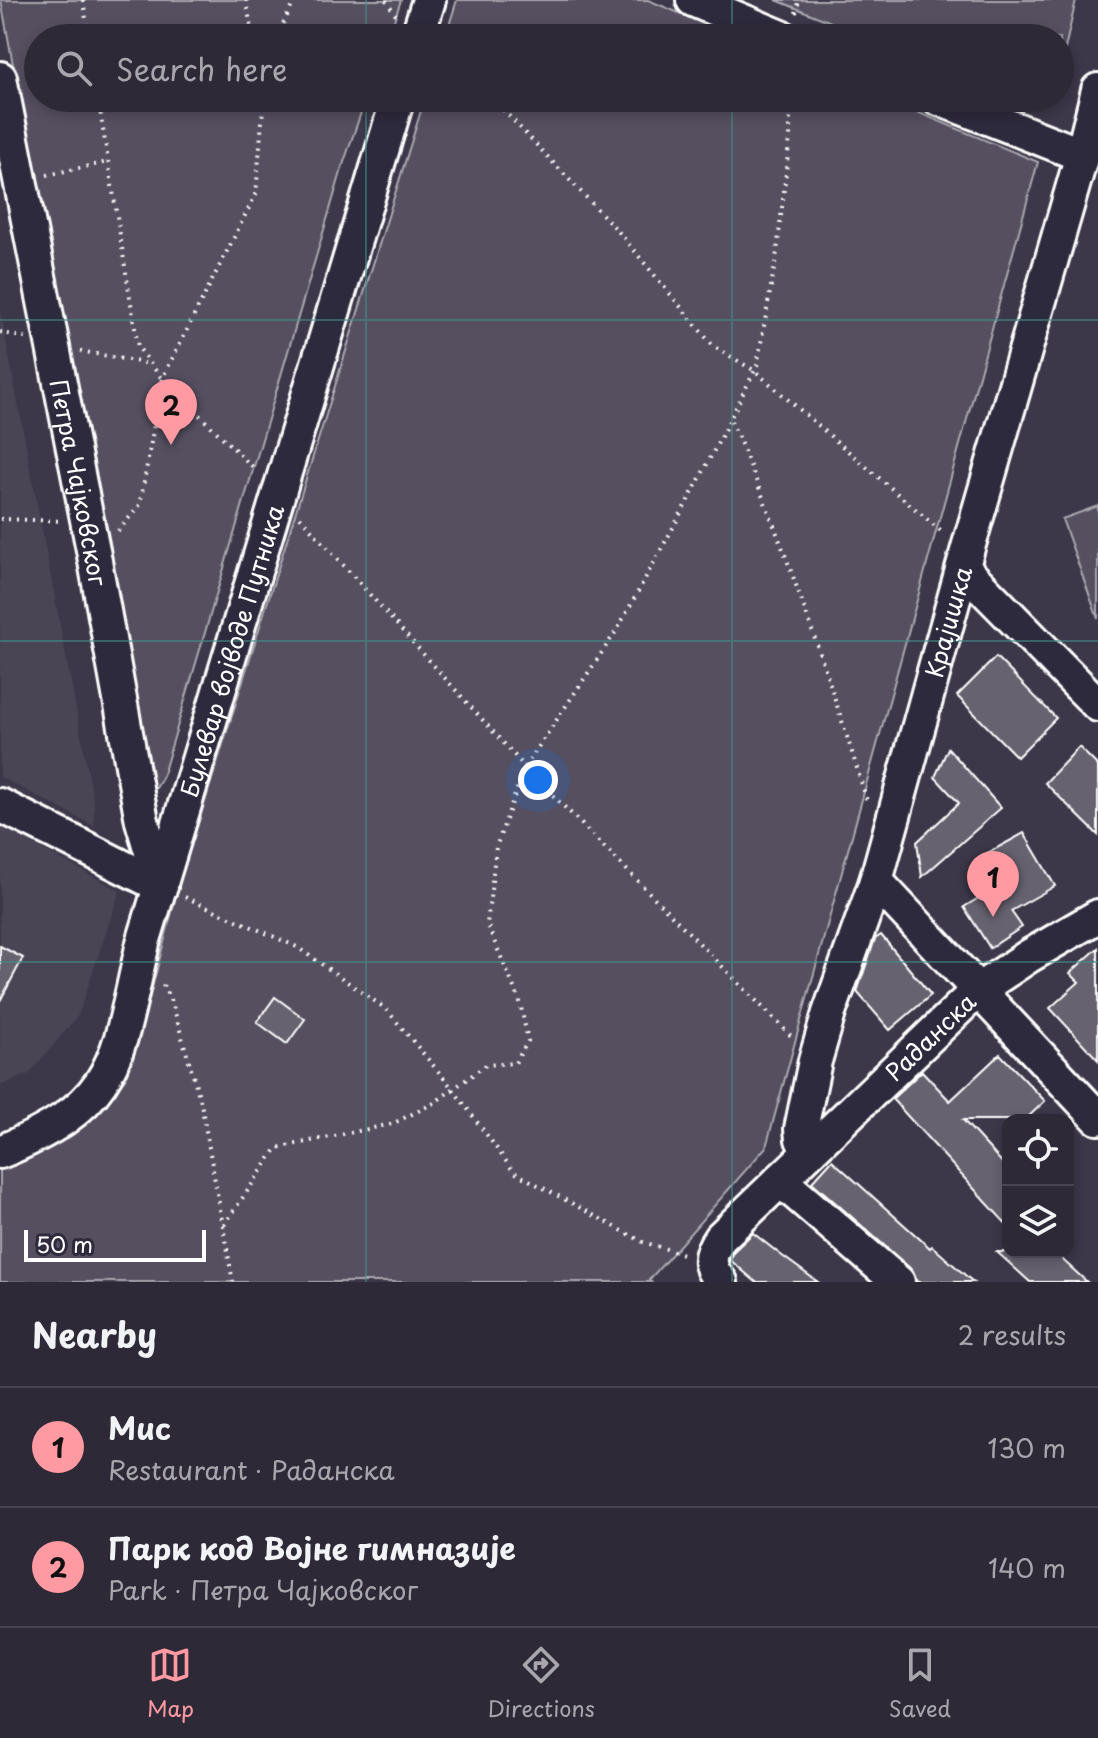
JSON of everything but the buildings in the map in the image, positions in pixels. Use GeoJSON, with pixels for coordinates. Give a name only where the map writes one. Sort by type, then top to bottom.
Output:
{"type":"FeatureCollection","features":[{"type":"Feature","properties":{"kind":"street"},"geometry":{"type":"LineString","coordinates":[[412,24],[429,0]]}},
{"type":"Feature","properties":{"kind":"street"},"geometry":{"type":"LineString","coordinates":[[693,0],[750,24]]}},
{"type":"Feature","properties":{"kind":"street","name":"Петра Чајковског"},"geometry":{"type":"LineString","coordinates":[[0,78],[12,171],[52,345],[101,528],[142,821],[161,886]]}},
{"type":"Feature","properties":{"kind":"street","name":"Крајишка"},"geometry":{"type":"LineString","coordinates":[[808,1151],[801,1129],[815,1061],[876,881],[1098,90]]}},
{"type":"Feature","properties":{"kind":"street","name":"Булевар војводе Путника"},"geometry":{"type":"LineString","coordinates":[[0,1152],[61,1123],[83,1106],[109,1074],[116,1057],[143,943],[394,112]]}},
{"type":"Feature","properties":{"kind":"street"},"geometry":{"type":"LineString","coordinates":[[973,112],[1082,155]]}},
{"type":"Feature","properties":{"kind":"street"},"geometry":{"type":"LineString","coordinates":[[966,558],[1098,705]]}},
{"type":"Feature","properties":{"kind":"street"},"geometry":{"type":"LineString","coordinates":[[0,805],[161,886]]}},
{"type":"Feature","properties":{"kind":"street"},"geometry":{"type":"LineString","coordinates":[[876,881],[1098,1118]]}},
{"type":"Feature","properties":{"kind":"street","name":"Раданска"},"geometry":{"type":"LineString","coordinates":[[715,1272],[712,1250],[720,1238],[978,990],[1098,916]]}},
{"type":"Feature","properties":{"kind":"street"},"geometry":{"type":"LineString","coordinates":[[780,1180],[898,1282]]}},
{"type":"Feature","properties":{"kind":"path"},"geometry":{"type":"LineString","coordinates":[[83,0],[87,24]]}},
{"type":"Feature","properties":{"kind":"path"},"geometry":{"type":"LineString","coordinates":[[246,0],[250,24]]}},
{"type":"Feature","properties":{"kind":"path"},"geometry":{"type":"LineString","coordinates":[[283,24],[295,0]]}},
{"type":"Feature","properties":{"kind":"path"},"geometry":{"type":"LineString","coordinates":[[386,0],[404,24]]}},
{"type":"Feature","properties":{"kind":"path"},"geometry":{"type":"LineString","coordinates":[[100,112],[133,327],[138,347],[162,379],[278,491],[525,767],[815,1061]]}},
{"type":"Feature","properties":{"kind":"path"},"geometry":{"type":"LineString","coordinates":[[0,519],[101,528],[140,505],[162,379],[256,194],[263,112]]}},
{"type":"Feature","properties":{"kind":"path"},"geometry":{"type":"LineString","coordinates":[[505,112],[618,231],[713,346],[755,371],[966,558]]}},
{"type":"Feature","properties":{"kind":"path"},"geometry":{"type":"LineString","coordinates":[[224,1225],[277,1148],[392,1124],[434,1103],[486,1065],[515,1063],[528,1041],[520,1002],[487,924],[496,847],[525,767],[617,630],[755,371],[777,252],[790,112]]}},
{"type":"Feature","properties":{"kind":"path"},"geometry":{"type":"LineString","coordinates":[[12,171],[108,162]]}},
{"type":"Feature","properties":{"kind":"path"},"geometry":{"type":"LineString","coordinates":[[52,345],[152,364]]}},
{"type":"Feature","properties":{"kind":"path"},"geometry":{"type":"LineString","coordinates":[[730,420],[764,496],[824,662],[870,808]]}},
{"type":"Feature","properties":{"kind":"path"},"geometry":{"type":"LineString","coordinates":[[161,886],[297,947],[386,1009],[453,1089],[514,1172],[643,1242],[715,1272]]}},
{"type":"Feature","properties":{"kind":"path"},"geometry":{"type":"LineString","coordinates":[[162,982],[173,1006],[201,1103],[233,1282]]}},
{"type":"Feature","properties":{"kind":"shaded area"},"geometry":{"type":"Polygon","coordinates":[[[1,0],[401,0],[393,24],[24,24],[24,112],[361,112],[162,778],[156,788],[147,786],[1,0]]]}},
{"type":"Feature","properties":{"kind":"shaded area"},"geometry":{"type":"Polygon","coordinates":[[[457,0],[648,0],[705,24],[449,24],[457,0]]]}},
{"type":"Feature","properties":{"kind":"shaded area"},"geometry":{"type":"Polygon","coordinates":[[[776,0],[1076,0],[1071,24],[836,24],[776,0]]]}},
{"type":"Feature","properties":{"kind":"shaded area"},"geometry":{"type":"Polygon","coordinates":[[[421,112],[917,112],[1038,162],[766,1147],[649,1280],[651,1282],[0,1282],[0,1161],[106,1100],[125,1079],[136,1049],[179,885],[421,112]]]}},
{"type":"Feature","properties":{"kind":"shaded area"},"geometry":{"type":"Polygon","coordinates":[[[0,309],[94,803],[94,826],[0,777],[0,309]]]}},
{"type":"Feature","properties":{"kind":"shaded area"},"geometry":{"type":"Polygon","coordinates":[[[1098,506],[1098,619],[1062,519],[1098,506]]]}},
{"type":"Feature","properties":{"kind":"shaded area"},"geometry":{"type":"Polygon","coordinates":[[[0,826],[120,891],[78,1016],[29,1074],[0,1086],[0,826]]]}},
{"type":"Feature","properties":{"kind":"place","name":"Парк код Војне гимназије"},"geometry":{"type":"Point","coordinates":[171,445]}},
{"type":"Feature","properties":{"kind":"place","name":"Мис"},"geometry":{"type":"Point","coordinates":[993,917]}}]}
